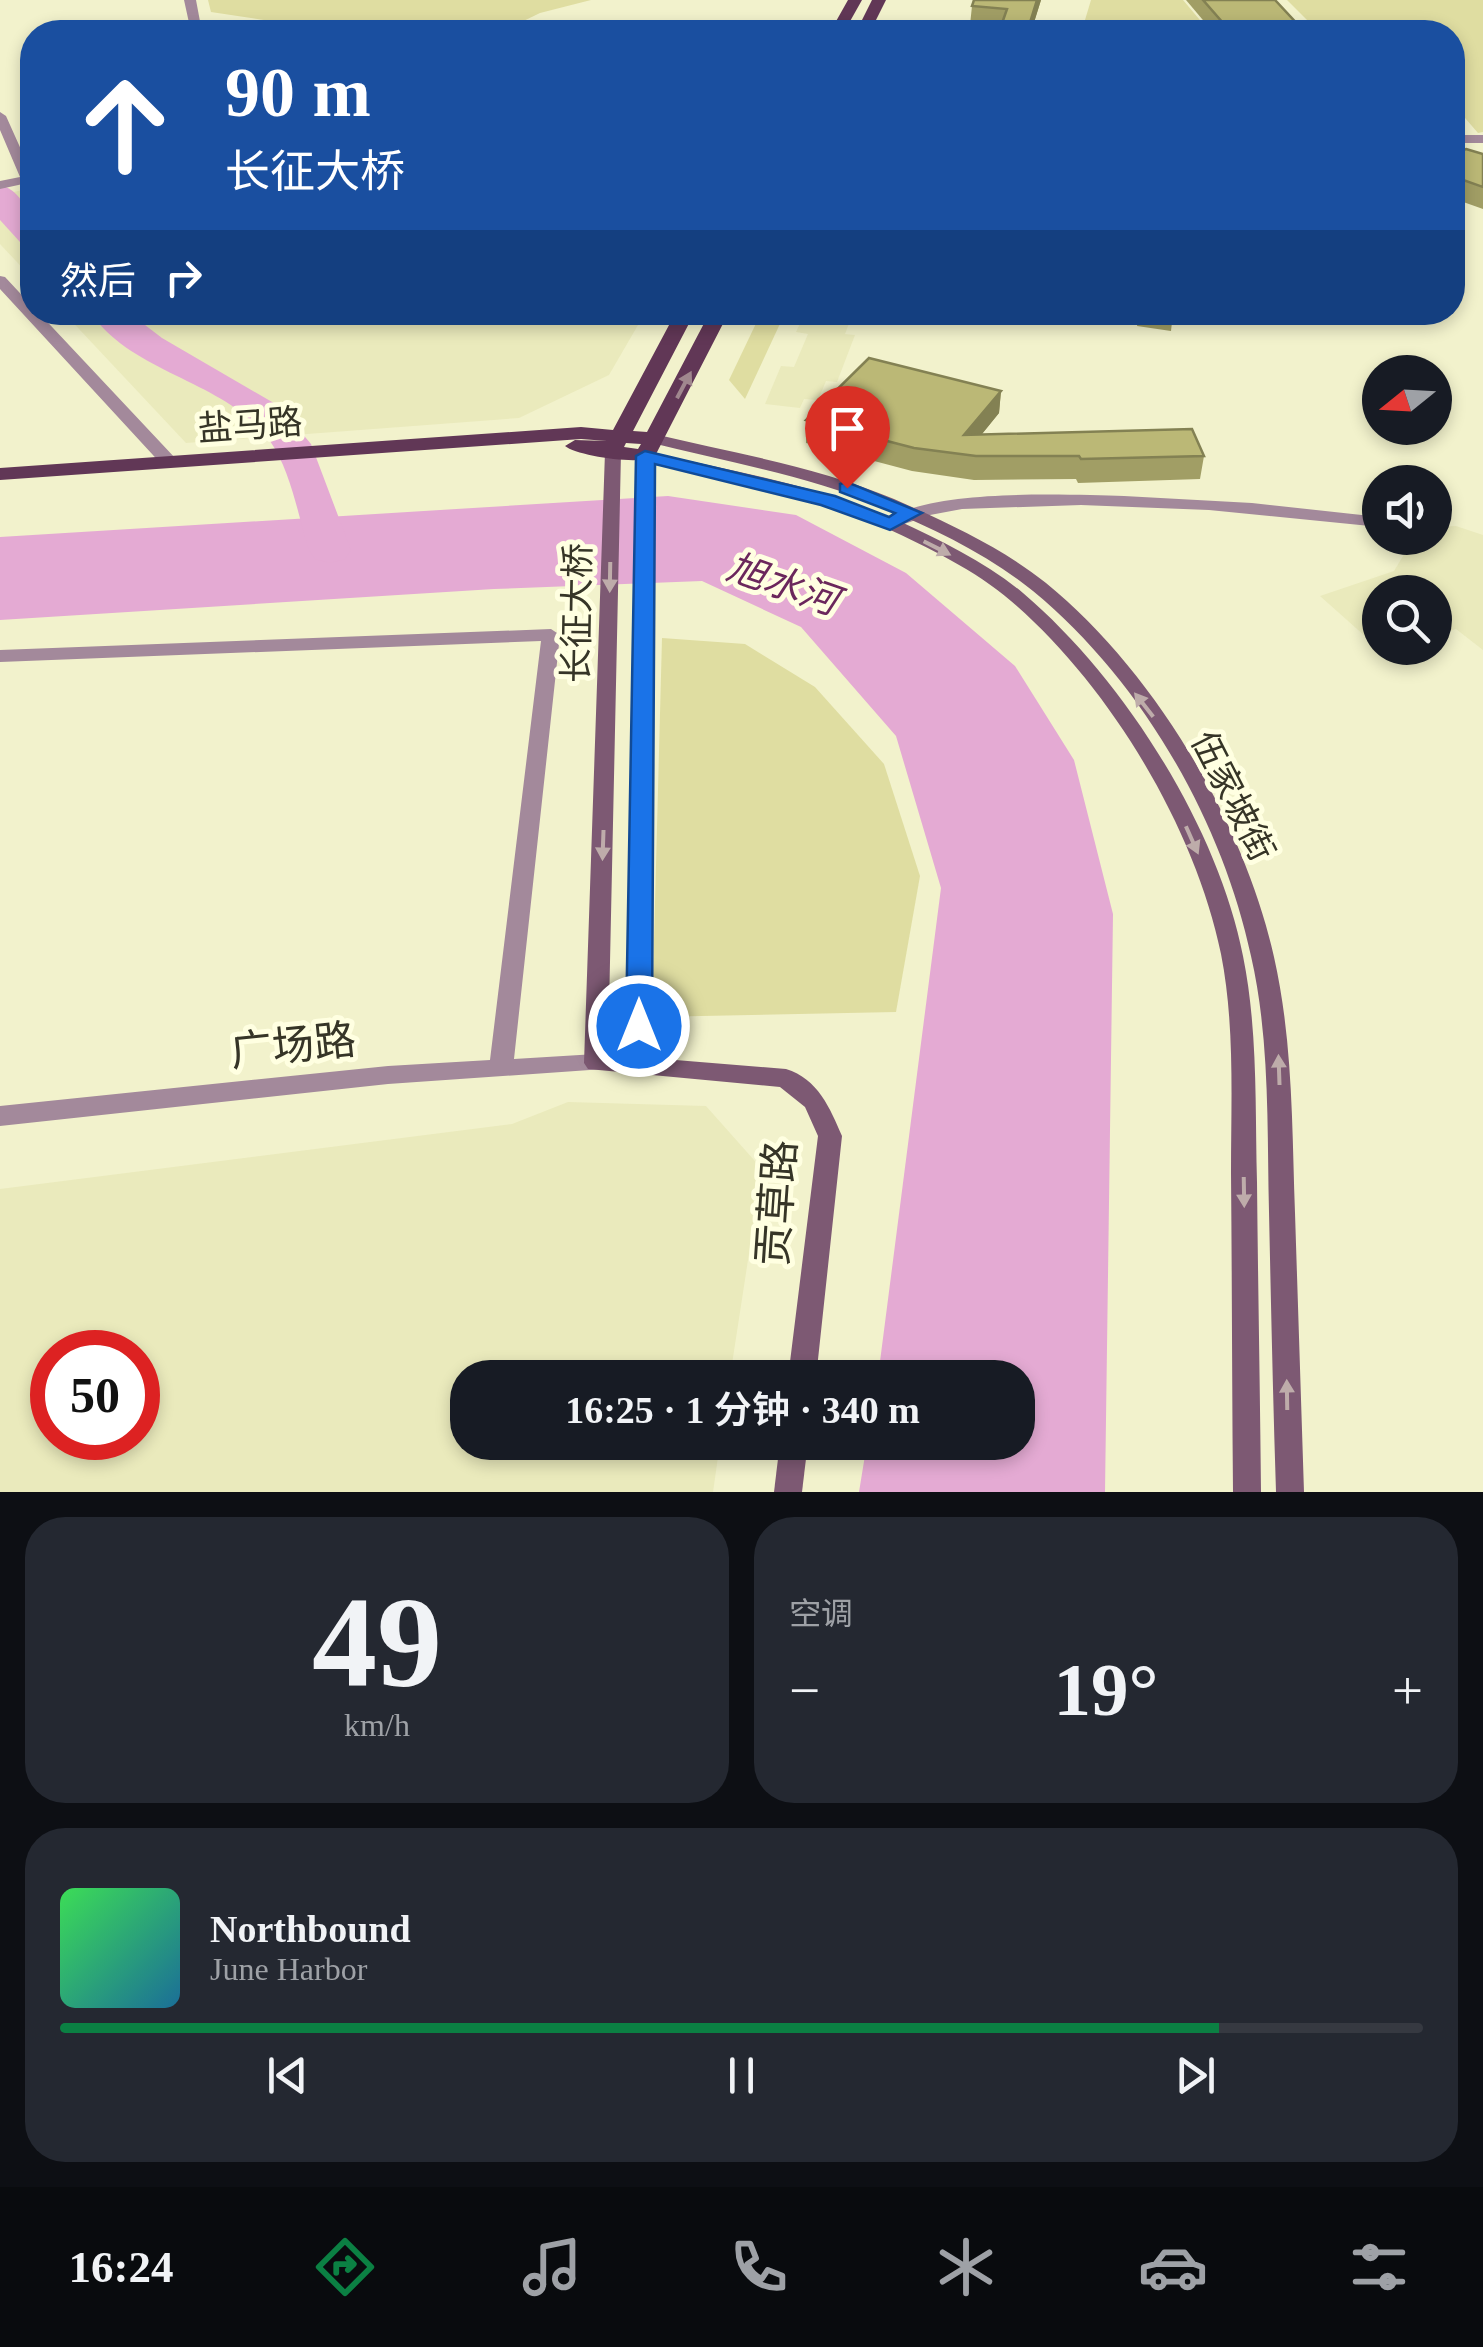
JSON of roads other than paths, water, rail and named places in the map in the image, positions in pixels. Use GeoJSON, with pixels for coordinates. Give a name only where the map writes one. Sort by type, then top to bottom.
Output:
{"type":"FeatureCollection","features":[{"type":"Feature","properties":{"kind":"main road"},"geometry":{"type":"LineString","coordinates":[[616,442],[679,325]]}},
{"type":"Feature","properties":{"kind":"main road"},"geometry":{"type":"LineString","coordinates":[[650,448],[713,325]]}},
{"type":"Feature","properties":{"kind":"main road","name":"盐马路"},"geometry":{"type":"LineString","coordinates":[[0,474],[505,440],[616,442],[650,448]]}},
{"type":"Feature","properties":{"kind":"street"},"geometry":{"type":"LineString","coordinates":[[0,116],[20,158]]}},
{"type":"Feature","properties":{"kind":"street"},"geometry":{"type":"LineString","coordinates":[[0,280],[20,302]]}},
{"type":"Feature","properties":{"kind":"street"},"geometry":{"type":"LineString","coordinates":[[42,325],[170,463]]}},
{"type":"Feature","properties":{"kind":"street","name":"长征大桥"},"geometry":{"type":"LineString","coordinates":[[596,1063],[616,442]]}},
{"type":"Feature","properties":{"kind":"street","name":"长征大桥"},"geometry":{"type":"LineString","coordinates":[[639,1065],[642,480],[650,448]]}},
{"type":"Feature","properties":{"kind":"street","name":"伍家坡街"},"geometry":{"type":"LineString","coordinates":[[650,448],[847,488],[912,513],[986,551],[1040,588],[1094,642],[1157,720],[1204,799],[1240,878],[1262,953],[1278,1053],[1290,1492]]}},
{"type":"Feature","properties":{"kind":"street","name":"伍家坡街"},"geometry":{"type":"LineString","coordinates":[[650,448],[828,500],[890,524],[964,562],[1017,596],[1069,650],[1126,724],[1176,804],[1209,879],[1232,953],[1242,1053],[1246,1492]]}},
{"type":"Feature","properties":{"kind":"street"},"geometry":{"type":"LineString","coordinates":[[890,524],[943,503],[1180,500],[1362,520]]}},
{"type":"Feature","properties":{"kind":"street"},"geometry":{"type":"LineString","coordinates":[[0,656],[551,635],[501,1066]]}},
{"type":"Feature","properties":{"kind":"street","name":"广场路"},"geometry":{"type":"LineString","coordinates":[[0,1116],[501,1066],[596,1063]]}},
{"type":"Feature","properties":{"kind":"street","name":"贡草路"},"geometry":{"type":"LineString","coordinates":[[596,1063],[786,1078],[815,1101],[830,1136],[804,1360]]}},
{"type":"Feature","properties":{"kind":"street"},"geometry":{"type":"LineString","coordinates":[[788,1492],[792,1460]]}},
{"type":"Feature","properties":{"kind":"water","name":"旭水河"},"geometry":{"type":"Polygon","coordinates":[[[668,496],[796,515],[906,573],[1015,666],[1074,760],[1113,914],[1105,1492],[859,1492],[864,1460],[1035,1460],[1035,1360],[880,1360],[941,888],[896,736],[801,627],[702,581],[494,589],[0,620],[0,537],[668,496]]]}},
{"type":"Feature","properties":{"kind":"waterway"},"geometry":{"type":"LineString","coordinates":[[0,195],[20,222]]}},
{"type":"Feature","properties":{"kind":"waterway"},"geometry":{"type":"LineString","coordinates":[[121,325],[149,345],[244,398],[285,434],[304,472],[330,550]]}}]}
